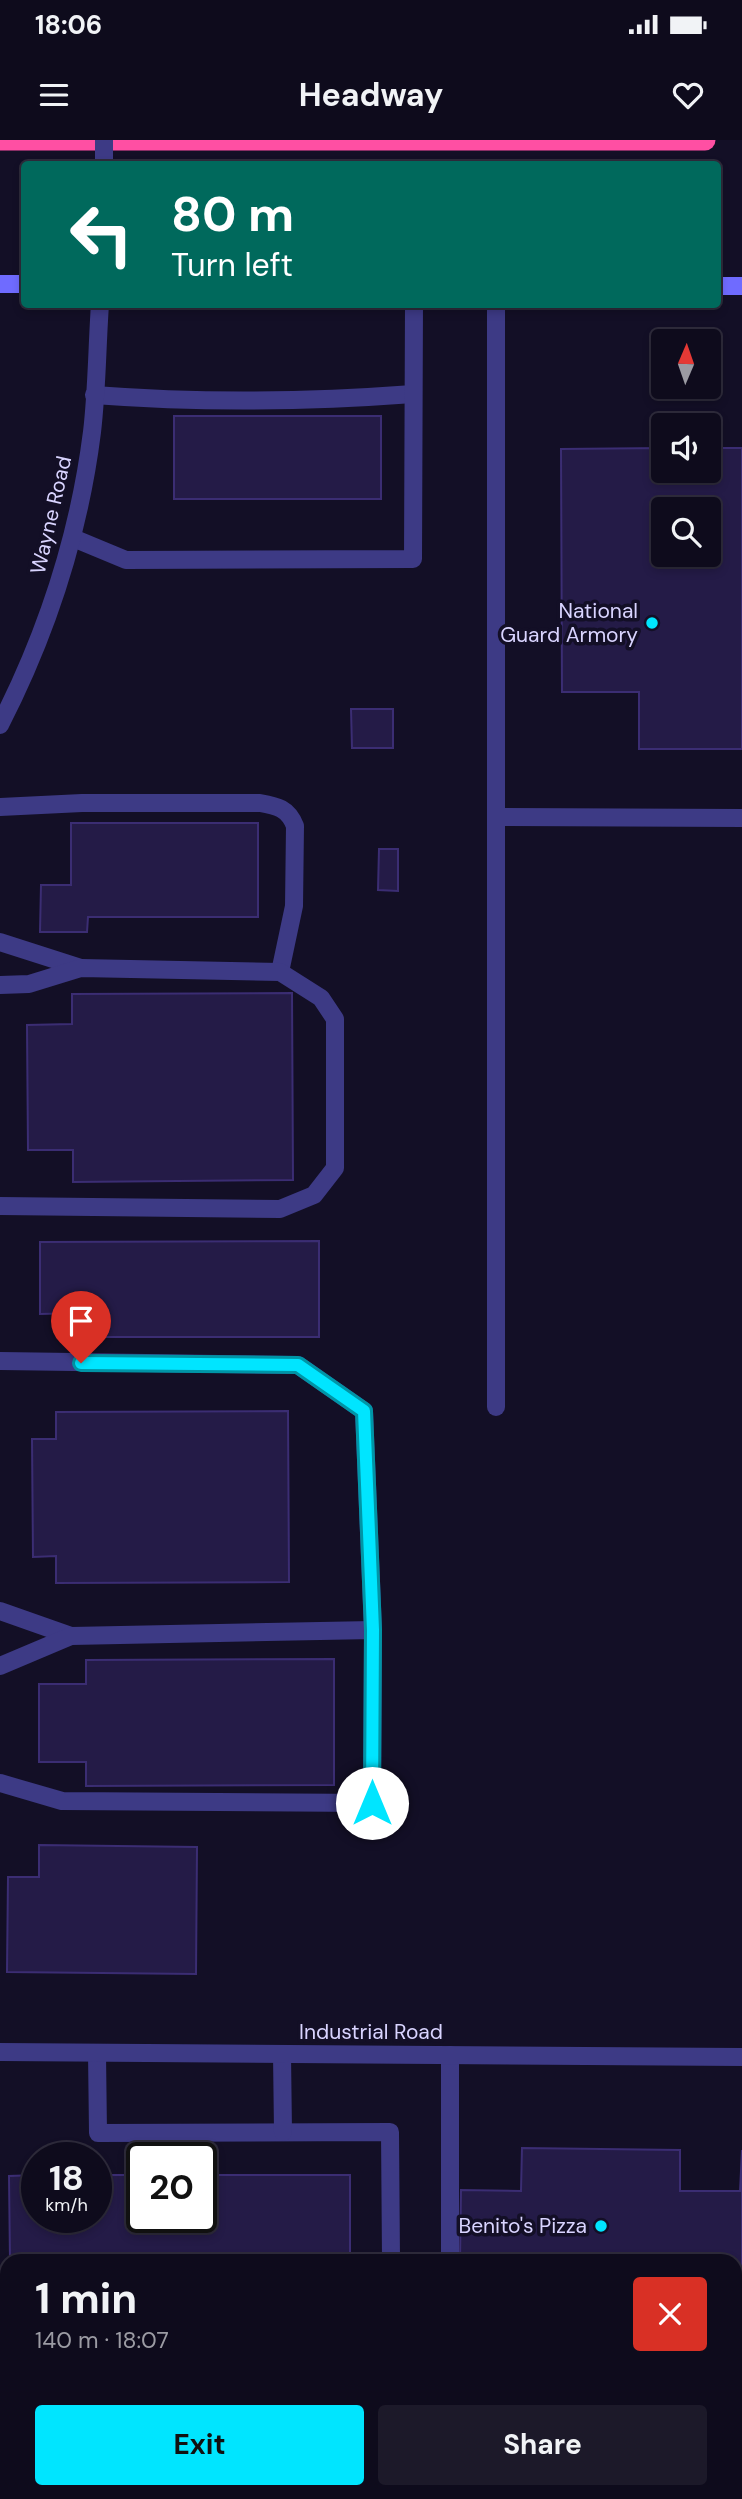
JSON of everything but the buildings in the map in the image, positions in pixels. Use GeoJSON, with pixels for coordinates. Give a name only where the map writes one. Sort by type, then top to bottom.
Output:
{"type":"FeatureCollection","features":[{"type":"Feature","properties":{"kind":"highway"},"geometry":{"type":"LineString","coordinates":[[0,140],[705,140]]}},
{"type":"Feature","properties":{"kind":"main road"},"geometry":{"type":"LineString","coordinates":[[0,284],[21,284]]}},
{"type":"Feature","properties":{"kind":"main road"},"geometry":{"type":"LineString","coordinates":[[721,286],[742,286]]}},
{"type":"Feature","properties":{"kind":"street"},"geometry":{"type":"LineString","coordinates":[[104,140],[104,161]]}},
{"type":"Feature","properties":{"kind":"street","name":"Wayne Road"},"geometry":{"type":"LineString","coordinates":[[0,725],[38,642],[73,538],[92,430],[100,308]]}},
{"type":"Feature","properties":{"kind":"street"},"geometry":{"type":"LineString","coordinates":[[73,538],[126,561],[413,559],[414,308]]}},
{"type":"Feature","properties":{"kind":"street"},"geometry":{"type":"LineString","coordinates":[[496,308],[496,1407]]}},
{"type":"Feature","properties":{"kind":"street"},"geometry":{"type":"LineString","coordinates":[[94,395],[164,400],[342,399],[413,394]]}},
{"type":"Feature","properties":{"kind":"street"},"geometry":{"type":"LineString","coordinates":[[0,807],[110,803],[260,803],[281,807],[291,816],[295,826],[294,906],[280,972]]}},
{"type":"Feature","properties":{"kind":"street"},"geometry":{"type":"LineString","coordinates":[[496,817],[742,818]]}},
{"type":"Feature","properties":{"kind":"street"},"geometry":{"type":"LineString","coordinates":[[0,942],[81,968],[280,972],[321,998],[335,1019],[335,1168],[314,1195],[280,1209],[0,1206]]}},
{"type":"Feature","properties":{"kind":"street"},"geometry":{"type":"LineString","coordinates":[[0,985],[29,984],[81,968]]}},
{"type":"Feature","properties":{"kind":"street"},"geometry":{"type":"LineString","coordinates":[[0,1361],[298,1365],[364,1411],[373,1630],[372,1803],[62,1801],[0,1783]]}},
{"type":"Feature","properties":{"kind":"street"},"geometry":{"type":"LineString","coordinates":[[0,1611],[71,1636],[373,1630]]}},
{"type":"Feature","properties":{"kind":"street"},"geometry":{"type":"LineString","coordinates":[[0,1666],[71,1636]]}},
{"type":"Feature","properties":{"kind":"street","name":"Industrial Road"},"geometry":{"type":"LineString","coordinates":[[0,2052],[742,2057]]}},
{"type":"Feature","properties":{"kind":"street"},"geometry":{"type":"LineString","coordinates":[[97,2053],[98,2133],[390,2132],[391,2254]]}},
{"type":"Feature","properties":{"kind":"street"},"geometry":{"type":"LineString","coordinates":[[282,2054],[283,2132]]}},
{"type":"Feature","properties":{"kind":"street"},"geometry":{"type":"LineString","coordinates":[[450,2055],[450,2254]]}},
{"type":"Feature","properties":{"kind":"place","name":"National Guard Armory"},"geometry":{"type":"Point","coordinates":[652,623]}},
{"type":"Feature","properties":{"kind":"place","name":"Benito's Pizza"},"geometry":{"type":"Point","coordinates":[601,2226]}},
{"type":"Feature","properties":{"kind":"route"},"geometry":{"type":"LineString","coordinates":[[81,1363],[298,1365],[364,1411],[373,1630],[372,1803]]}}]}
